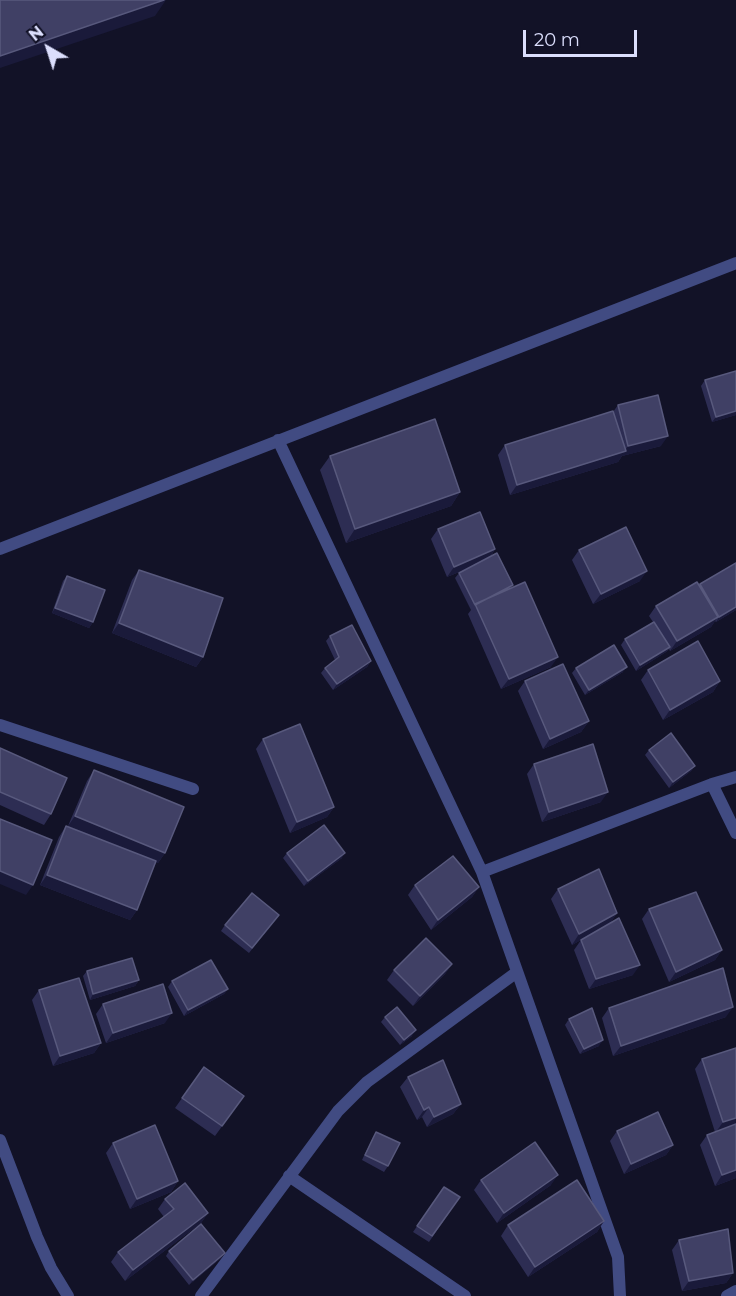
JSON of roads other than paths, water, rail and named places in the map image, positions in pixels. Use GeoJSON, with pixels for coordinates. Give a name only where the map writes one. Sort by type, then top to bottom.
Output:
{"type":"FeatureCollection","features":[{"type":"Feature","properties":{"kind":"street"},"geometry":{"type":"LineString","coordinates":[[0,549],[736,263]]}},
{"type":"Feature","properties":{"kind":"street"},"geometry":{"type":"LineString","coordinates":[[278,440],[483,872],[618,1257],[620,1296]]}},
{"type":"Feature","properties":{"kind":"street"},"geometry":{"type":"LineString","coordinates":[[0,725],[193,789]]}},
{"type":"Feature","properties":{"kind":"street"},"geometry":{"type":"LineString","coordinates":[[483,872],[712,784],[736,777]]}},
{"type":"Feature","properties":{"kind":"street"},"geometry":{"type":"LineString","coordinates":[[712,784],[736,833]]}},
{"type":"Feature","properties":{"kind":"street"},"geometry":{"type":"LineString","coordinates":[[201,1296],[338,1111],[367,1082],[518,972]]}},
{"type":"Feature","properties":{"kind":"street"},"geometry":{"type":"LineString","coordinates":[[0,1140],[37,1236],[51,1268],[68,1296]]}},
{"type":"Feature","properties":{"kind":"street"},"geometry":{"type":"LineString","coordinates":[[289,1176],[465,1296]]}},
{"type":"Feature","properties":{"kind":"street"},"geometry":{"type":"LineString","coordinates":[[727,1296],[736,1291]]}}]}
